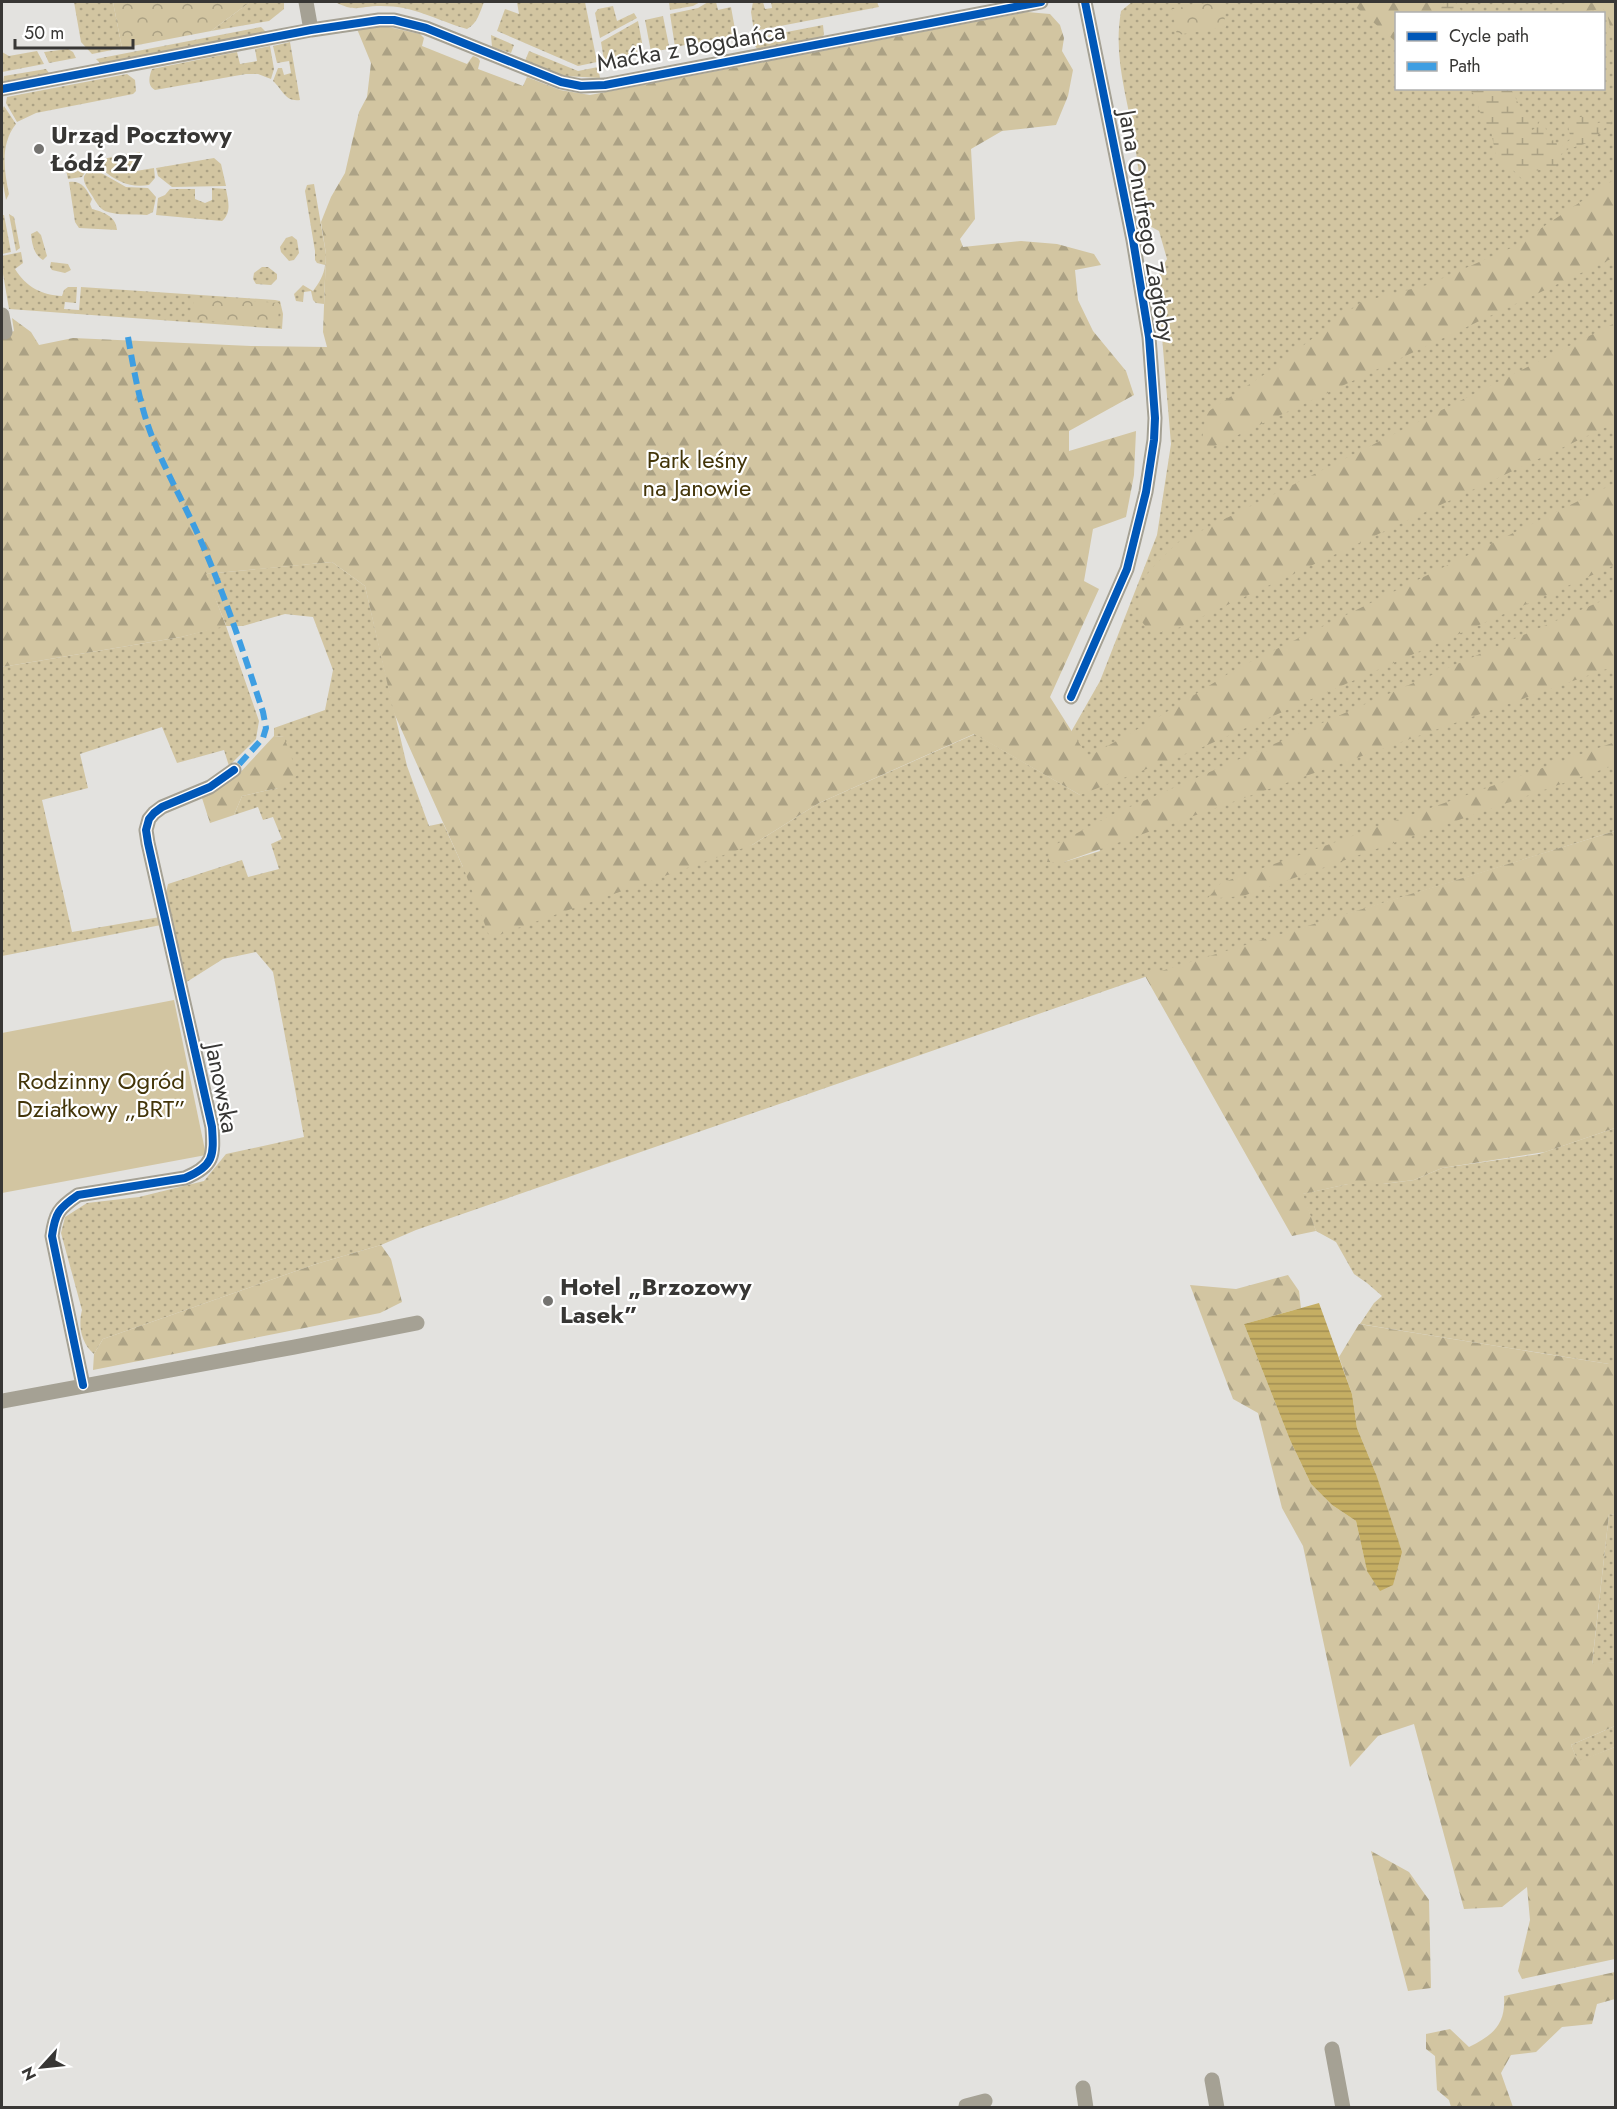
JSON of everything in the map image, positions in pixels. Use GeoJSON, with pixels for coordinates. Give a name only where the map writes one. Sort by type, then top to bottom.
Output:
{"type":"FeatureCollection","features":[{"type":"Feature","properties":{"kind":"street"},"geometry":{"type":"LineString","coordinates":[[306,2],[311,30]]}},
{"type":"Feature","properties":{"kind":"street","name":"Maćka z Bogdańca"},"geometry":{"type":"LineString","coordinates":[[2,90],[311,30],[379,20],[408,23],[561,82],[593,86],[608,85],[1041,2]]}},
{"type":"Feature","properties":{"kind":"street","name":"Jana Onufrego Zagłoby"},"geometry":{"type":"LineString","coordinates":[[1071,696],[1127,569],[1146,492],[1155,417],[1149,338],[1133,240],[1085,2]]}},
{"type":"Feature","properties":{"kind":"street"},"geometry":{"type":"LineString","coordinates":[[2,315],[5,332]]}},
{"type":"Feature","properties":{"kind":"street","name":"Janowska"},"geometry":{"type":"LineString","coordinates":[[83,1385],[52,1236],[54,1218],[63,1204],[78,1195],[185,1178],[200,1172],[210,1162],[214,1149],[212,1127],[146,830],[149,819],[162,807],[210,787],[234,770]]}},
{"type":"Feature","properties":{"kind":"street"},"geometry":{"type":"LineString","coordinates":[[2,1401],[417,1323]]}},
{"type":"Feature","properties":{"kind":"street"},"geometry":{"type":"LineString","coordinates":[[1332,2049],[1343,2108]]}},
{"type":"Feature","properties":{"kind":"street"},"geometry":{"type":"LineString","coordinates":[[1212,2080],[1217,2108]]}},
{"type":"Feature","properties":{"kind":"street"},"geometry":{"type":"LineString","coordinates":[[1083,2088],[1086,2108]]}},
{"type":"Feature","properties":{"kind":"street"},"geometry":{"type":"LineString","coordinates":[[966,2108],[966,2106],[985,2102]]}},
{"type":"Feature","properties":{"kind":"green space"},"geometry":{"type":"Polygon","coordinates":[[[74,2],[113,2],[122,48],[92,54],[81,42],[74,2]]]}},
{"type":"Feature","properties":{"kind":"green space"},"geometry":{"type":"Polygon","coordinates":[[[113,2],[250,2],[211,31],[122,48],[113,2]]]}},
{"type":"Feature","properties":{"kind":"green space"},"geometry":{"type":"Polygon","coordinates":[[[250,2],[284,2],[284,9],[269,21],[211,31],[250,2]]]}},
{"type":"Feature","properties":{"kind":"green space"},"geometry":{"type":"Polygon","coordinates":[[[335,2],[484,2],[476,21],[467,29],[405,8],[381,6],[353,8],[335,2]]]}},
{"type":"Feature","properties":{"kind":"green space"},"geometry":{"type":"Polygon","coordinates":[[[517,2],[585,2],[597,62],[578,66],[497,31],[505,9],[519,14],[517,2]]]}},
{"type":"Feature","properties":{"kind":"green space"},"geometry":{"type":"Polygon","coordinates":[[[669,2],[700,2],[693,6],[670,10],[669,2]]]}},
{"type":"Feature","properties":{"kind":"green space"},"geometry":{"type":"Polygon","coordinates":[[[708,2],[716,2],[718,10],[731,7],[736,35],[675,47],[670,14],[698,8],[708,2]]]}},
{"type":"Feature","properties":{"kind":"green space"},"geometry":{"type":"Polygon","coordinates":[[[753,2],[763,2],[765,9],[772,8],[771,2],[877,2],[879,7],[754,31],[751,12],[753,2]]]}},
{"type":"Feature","properties":{"kind":"green space"},"geometry":{"type":"Polygon","coordinates":[[[1132,2],[1615,2],[1615,831],[1145,977],[416,1230],[381,1245],[316,1264],[103,1339],[94,1354],[86,1345],[82,1334],[80,1322],[82,1310],[61,1233],[65,1217],[87,1203],[139,1197],[204,1181],[226,1154],[304,1137],[273,972],[256,952],[223,959],[185,983],[166,893],[168,884],[242,860],[248,877],[279,869],[271,844],[282,839],[273,817],[263,820],[258,807],[234,815],[242,796],[278,788],[284,737],[274,736],[274,728],[325,710],[333,670],[313,617],[285,614],[243,626],[226,626],[259,721],[256,739],[229,766],[224,750],[177,763],[162,727],[80,754],[88,788],[42,800],[72,932],[160,917],[161,925],[2,956],[2,667],[181,637],[226,625],[205,574],[332,562],[365,586],[407,766],[429,826],[443,823],[463,867],[752,845],[819,803],[975,734],[1080,795],[1063,746],[1100,681],[1157,535],[1171,444],[1157,277],[1167,259],[1159,231],[1144,223],[1136,150],[1122,76],[1119,28],[1121,11],[1132,2]],[[1092,828],[1064,862],[1100,851],[1092,828]]]}},
{"type":"Feature","properties":{"kind":"green space"},"geometry":{"type":"Polygon","coordinates":[[[1222,2],[1226,27],[1177,35],[1172,9],[1222,2]]]}},
{"type":"Feature","properties":{"kind":"green space"},"geometry":{"type":"Polygon","coordinates":[[[1350,2],[1444,2],[1439,12],[1395,12],[1395,41],[1350,2]]]}},
{"type":"Feature","properties":{"kind":"green space"},"geometry":{"type":"Polygon","coordinates":[[[1444,2],[1455,2],[1462,12],[1439,12],[1444,2]]]}},
{"type":"Feature","properties":{"kind":"green space"},"geometry":{"type":"Polygon","coordinates":[[[1565,2],[1615,2],[1615,50],[1607,13],[1603,9],[1568,12],[1565,2]]]}},
{"type":"Feature","properties":{"kind":"green space"},"geometry":{"type":"Polygon","coordinates":[[[613,6],[617,21],[634,13],[637,18],[600,38],[595,13],[598,9],[613,6]]]}},
{"type":"Feature","properties":{"kind":"green space","name":"Park leśny na Janowie"},"geometry":{"type":"Polygon","coordinates":[[[1027,12],[1050,14],[1060,25],[1064,38],[1062,51],[1073,70],[1068,96],[1056,125],[1002,131],[971,149],[975,219],[960,239],[963,247],[1021,241],[1057,244],[1094,254],[1101,265],[1075,270],[1078,300],[1093,331],[1126,371],[1134,395],[1069,431],[1069,451],[1136,431],[1134,475],[1126,517],[1093,529],[1084,581],[1099,589],[1050,697],[1088,757],[1236,669],[1615,483],[1615,565],[1203,747],[1080,795],[974,734],[819,803],[752,845],[490,938],[463,867],[394,713],[365,586],[332,562],[206,574],[226,626],[181,637],[2,667],[2,336],[14,331],[12,318],[31,332],[39,345],[73,338],[327,347],[323,332],[326,254],[321,222],[331,197],[345,173],[359,112],[367,97],[371,63],[357,29],[384,26],[420,34],[424,38],[422,46],[467,64],[473,56],[480,61],[478,69],[523,86],[527,77],[560,90],[590,95],[1027,12]]]}},
{"type":"Feature","properties":{"kind":"green space"},"geometry":{"type":"Polygon","coordinates":[[[663,16],[668,49],[651,52],[645,20],[663,16]]]}},
{"type":"Feature","properties":{"kind":"green space"},"geometry":{"type":"Polygon","coordinates":[[[638,21],[644,53],[604,60],[601,42],[638,21]]]}},
{"type":"Feature","properties":{"kind":"green space"},"geometry":{"type":"Polygon","coordinates":[[[823,25],[824,35],[821,37],[757,49],[751,39],[823,25]]]}},
{"type":"Feature","properties":{"kind":"green space"},"geometry":{"type":"Polygon","coordinates":[[[261,27],[266,32],[101,64],[96,59],[261,27]]]}},
{"type":"Feature","properties":{"kind":"green space"},"geometry":{"type":"Polygon","coordinates":[[[491,35],[514,45],[511,53],[492,47],[491,35]]]}},
{"type":"Feature","properties":{"kind":"green space"},"geometry":{"type":"Polygon","coordinates":[[[290,42],[300,100],[288,97],[273,81],[278,68],[282,68],[284,75],[291,73],[289,61],[277,63],[273,46],[290,42]]]}},
{"type":"Feature","properties":{"kind":"green space"},"geometry":{"type":"Polygon","coordinates":[[[270,46],[274,69],[271,79],[258,74],[246,74],[155,90],[150,83],[152,69],[237,52],[240,64],[257,61],[255,49],[270,46]]]}},
{"type":"Feature","properties":{"kind":"green space"},"geometry":{"type":"Polygon","coordinates":[[[68,49],[76,58],[49,63],[44,52],[68,49]]]}},
{"type":"Feature","properties":{"kind":"green space"},"geometry":{"type":"Polygon","coordinates":[[[37,51],[44,64],[2,72],[2,52],[9,56],[37,51]]]}},
{"type":"Feature","properties":{"kind":"green space"},"geometry":{"type":"Polygon","coordinates":[[[529,51],[578,71],[598,67],[600,78],[565,76],[525,61],[529,51]]]}},
{"type":"Feature","properties":{"kind":"green space"},"geometry":{"type":"Polygon","coordinates":[[[46,69],[49,73],[3,82],[4,76],[46,69]]]}},
{"type":"Feature","properties":{"kind":"green space"},"geometry":{"type":"Polygon","coordinates":[[[127,74],[135,80],[136,91],[133,94],[36,113],[17,122],[6,103],[7,97],[127,74]]]}},
{"type":"Feature","properties":{"kind":"green space"},"geometry":{"type":"Polygon","coordinates":[[[1468,90],[1512,90],[1532,130],[1536,128],[1541,119],[1545,122],[1547,138],[1550,141],[1554,140],[1557,144],[1556,150],[1571,139],[1568,127],[1570,120],[1588,115],[1590,126],[1609,116],[1612,123],[1587,143],[1563,153],[1556,166],[1531,172],[1528,181],[1523,180],[1511,168],[1504,167],[1497,161],[1491,131],[1485,125],[1473,93],[1468,90]]]}},
{"type":"Feature","properties":{"kind":"green space"},"geometry":{"type":"Polygon","coordinates":[[[4,106],[16,124],[5,149],[9,194],[6,200],[2,178],[2,110],[4,106]]]}},
{"type":"Feature","properties":{"kind":"green space"},"geometry":{"type":"Polygon","coordinates":[[[140,152],[140,160],[134,162],[136,171],[154,168],[155,178],[149,185],[136,186],[124,183],[103,170],[102,159],[140,152]]]}},
{"type":"Feature","properties":{"kind":"green space"},"geometry":{"type":"Polygon","coordinates":[[[214,158],[221,164],[226,186],[172,187],[158,176],[156,168],[214,158]]]}},
{"type":"Feature","properties":{"kind":"green space"},"geometry":{"type":"Polygon","coordinates":[[[100,160],[99,165],[86,171],[82,177],[68,179],[66,170],[73,165],[100,160]]]}},
{"type":"Feature","properties":{"kind":"green space"},"geometry":{"type":"Polygon","coordinates":[[[96,170],[126,187],[148,188],[156,197],[153,212],[147,215],[110,213],[103,210],[84,180],[86,174],[96,170]]]}},
{"type":"Feature","properties":{"kind":"green space"},"geometry":{"type":"Polygon","coordinates":[[[1615,179],[1615,257],[1200,453],[1206,413],[1268,372],[1361,302],[1427,285],[1511,248],[1615,179]]]}},
{"type":"Feature","properties":{"kind":"green space"},"geometry":{"type":"Polygon","coordinates":[[[69,182],[77,182],[83,186],[92,199],[90,204],[92,209],[112,218],[117,230],[79,228],[75,222],[69,182]]]}},
{"type":"Feature","properties":{"kind":"green space"},"geometry":{"type":"Polygon","coordinates":[[[314,184],[326,254],[324,304],[313,300],[311,291],[304,292],[303,302],[296,301],[294,294],[303,285],[313,291],[321,279],[325,265],[315,260],[305,191],[307,185],[314,184]]]}},
{"type":"Feature","properties":{"kind":"green space"},"geometry":{"type":"Polygon","coordinates":[[[212,188],[226,189],[228,210],[222,221],[156,215],[158,198],[170,189],[195,189],[195,199],[205,203],[212,200],[212,188]]]}},
{"type":"Feature","properties":{"kind":"green space"},"geometry":{"type":"Polygon","coordinates":[[[9,214],[14,217],[20,248],[16,251],[9,214]]]}},
{"type":"Feature","properties":{"kind":"green space"},"geometry":{"type":"Polygon","coordinates":[[[2,215],[4,215],[11,252],[2,254],[2,215]]]}},
{"type":"Feature","properties":{"kind":"green space"},"geometry":{"type":"Polygon","coordinates":[[[37,231],[41,235],[47,256],[43,260],[36,252],[32,242],[31,234],[37,231]]]}},
{"type":"Feature","properties":{"kind":"green space"},"geometry":{"type":"Polygon","coordinates":[[[292,236],[297,240],[299,253],[294,260],[289,261],[281,252],[280,247],[286,238],[292,236]]]}},
{"type":"Feature","properties":{"kind":"green space"},"geometry":{"type":"Polygon","coordinates":[[[21,252],[23,263],[15,269],[24,281],[35,289],[62,296],[68,287],[77,287],[76,303],[65,302],[64,309],[79,310],[81,287],[275,300],[280,301],[283,314],[282,329],[9,309],[2,256],[21,252]]]}},
{"type":"Feature","properties":{"kind":"green space"},"geometry":{"type":"Polygon","coordinates":[[[51,262],[68,264],[71,270],[65,273],[52,270],[51,262]]]}},
{"type":"Feature","properties":{"kind":"green space"},"geometry":{"type":"Polygon","coordinates":[[[262,267],[268,267],[277,274],[277,279],[271,285],[256,284],[253,279],[254,273],[262,267]]]}},
{"type":"Feature","properties":{"kind":"green space"},"geometry":{"type":"Polygon","coordinates":[[[194,297],[279,303],[278,326],[192,320],[194,297]]]}},
{"type":"Feature","properties":{"kind":"green space"},"geometry":{"type":"Polygon","coordinates":[[[1615,323],[1615,423],[1176,629],[1152,634],[1142,622],[1139,596],[1149,571],[1177,543],[1615,323]]]}},
{"type":"Feature","properties":{"kind":"green space"},"geometry":{"type":"Polygon","coordinates":[[[1615,595],[1615,666],[1064,862],[1047,862],[1051,847],[1109,816],[1615,595]]]}},
{"type":"Feature","properties":{"kind":"green space"},"geometry":{"type":"Polygon","coordinates":[[[274,736],[284,737],[298,775],[278,788],[242,796],[234,815],[210,823],[202,798],[236,777],[274,736]]]}},
{"type":"Feature","properties":{"kind":"green space"},"geometry":{"type":"Polygon","coordinates":[[[1615,742],[1615,765],[1243,896],[1207,899],[1221,883],[1615,742]]]}},
{"type":"Feature","properties":{"kind":"green space"},"geometry":{"type":"Polygon","coordinates":[[[1615,831],[1615,1128],[1545,1152],[1442,1168],[1414,1180],[1383,1184],[1348,1184],[1303,1194],[1316,1231],[1292,1236],[1145,976],[1615,831]]]}},
{"type":"Feature","properties":{"kind":"green space","name":"Rodzinny Ogród Działkowy „BRT”"},"geometry":{"type":"Polygon","coordinates":[[[174,1000],[206,1155],[2,1193],[2,1033],[174,1000]]]}},
{"type":"Feature","properties":{"kind":"green space"},"geometry":{"type":"Polygon","coordinates":[[[1615,1128],[1615,1364],[1360,1324],[1374,1303],[1382,1296],[1354,1274],[1336,1242],[1316,1231],[1302,1194],[1348,1184],[1383,1184],[1414,1180],[1442,1168],[1539,1154],[1615,1128]]]}},
{"type":"Feature","properties":{"kind":"green space"},"geometry":{"type":"Polygon","coordinates":[[[381,1245],[391,1259],[402,1302],[380,1313],[93,1370],[94,1354],[103,1339],[316,1264],[381,1245]]]}},
{"type":"Feature","properties":{"kind":"green space"},"geometry":{"type":"Polygon","coordinates":[[[1288,1275],[1299,1291],[1301,1308],[1244,1324],[1290,1440],[1311,1484],[1332,1505],[1356,1521],[1367,1571],[1376,1474],[1357,1428],[1352,1394],[1339,1357],[1359,1324],[1615,1364],[1615,1515],[1609,1514],[1592,1664],[1615,1662],[1615,1726],[1571,1745],[1578,1761],[1615,1747],[1615,1959],[1522,1979],[1518,1971],[1530,1920],[1527,1887],[1502,1907],[1464,1909],[1414,1724],[1378,1736],[1350,1767],[1303,1546],[1282,1508],[1258,1413],[1233,1399],[1190,1285],[1236,1289],[1288,1275]]]}},
{"type":"Feature","properties":{"kind":"green space"},"geometry":{"type":"Polygon","coordinates":[[[1609,1514],[1616,1515],[1615,1662],[1592,1665],[1609,1514]]]}},
{"type":"Feature","properties":{"kind":"green space"},"geometry":{"type":"Polygon","coordinates":[[[1615,1726],[1615,1747],[1578,1762],[1571,1745],[1615,1726]]]}},
{"type":"Feature","properties":{"kind":"green space"},"geometry":{"type":"Polygon","coordinates":[[[1371,1851],[1409,1872],[1429,1900],[1431,1988],[1408,1991],[1371,1851]]]}},
{"type":"Feature","properties":{"kind":"green space"},"geometry":{"type":"Polygon","coordinates":[[[1615,1972],[1615,1999],[1597,2004],[1592,2024],[1562,2027],[1536,2052],[1511,2055],[1501,2073],[1513,2107],[1451,2107],[1449,2100],[1437,2090],[1435,2056],[1426,2049],[1426,2034],[1450,2029],[1469,2047],[1485,2038],[1496,2028],[1503,2015],[1504,1996],[1615,1972]]]}},
{"type":"Feature","properties":{"kind":"shaded area"},"geometry":{"type":"Polygon","coordinates":[[[1319,1303],[1352,1394],[1357,1428],[1376,1474],[1402,1552],[1393,1585],[1380,1591],[1367,1571],[1356,1521],[1332,1505],[1311,1484],[1290,1440],[1244,1324],[1319,1303]]]}},
{"type":"Feature","properties":{"kind":"marked path"},"geometry":{"type":"LineString","coordinates":[[128,337],[148,427],[218,582],[263,712],[266,728],[263,738],[234,770]]}},
{"type":"Feature","properties":{"kind":"cycle path"},"geometry":{"type":"LineString","coordinates":[[2,89],[311,30],[379,20],[394,20],[426,28],[561,82],[581,86],[605,85],[1041,2]]}},
{"type":"Feature","properties":{"kind":"cycle path"},"geometry":{"type":"LineString","coordinates":[[1071,697],[1127,569],[1146,492],[1155,418],[1149,337],[1133,240],[1085,2]]}},
{"type":"Feature","properties":{"kind":"cycle path"},"geometry":{"type":"LineString","coordinates":[[83,1385],[52,1236],[59,1212],[78,1195],[185,1178],[195,1174],[207,1164],[213,1146],[212,1127],[146,830],[149,819],[162,807],[210,787],[234,770]]}},
{"type":"Feature","properties":{"kind":"place","name":"Urząd Pocztowy Łódź 27"},"geometry":{"type":"Point","coordinates":[39,149]}},
{"type":"Feature","properties":{"kind":"place","name":"Hotel „Brzozowy Lasek”"},"geometry":{"type":"Point","coordinates":[548,1301]}}]}
